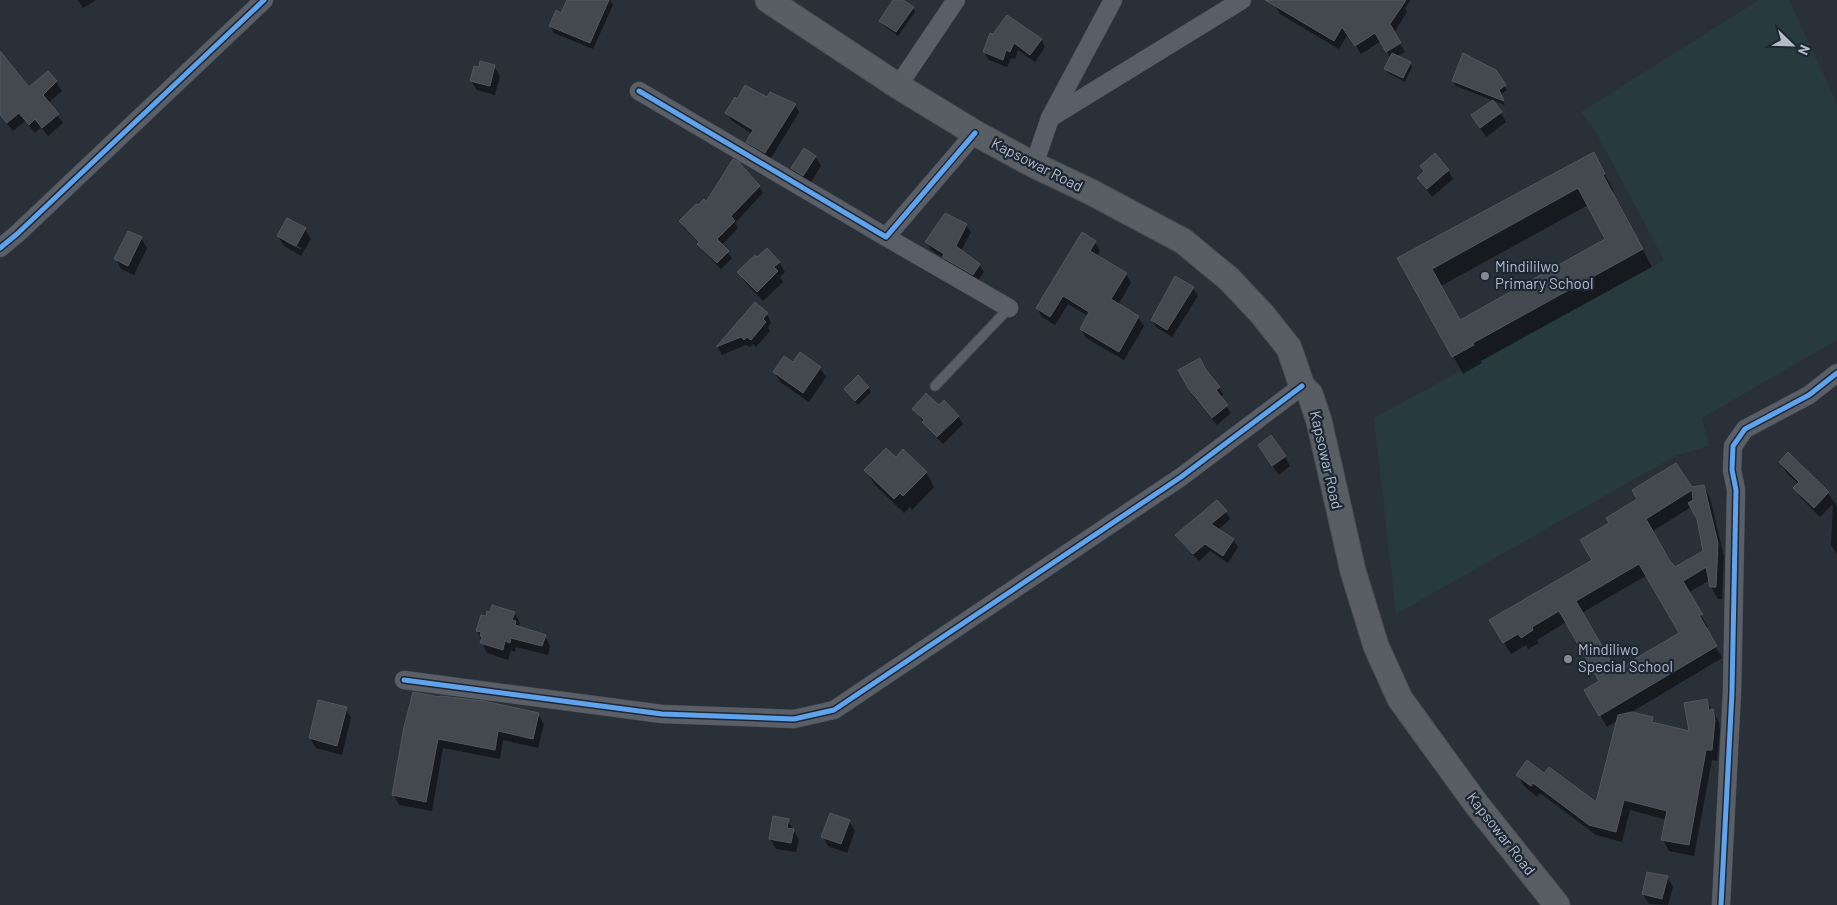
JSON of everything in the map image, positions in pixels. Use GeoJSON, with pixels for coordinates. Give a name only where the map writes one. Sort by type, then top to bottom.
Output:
{"type":"FeatureCollection","features":[{"type":"Feature","properties":{"kind":"main road","name":"Kapsowar Road"},"geometry":{"type":"LineString","coordinates":[[768,0],[898,86],[975,133],[1034,166],[1091,192],[1183,241],[1229,279],[1262,314],[1289,348],[1302,386],[1310,394],[1319,422],[1356,580],[1376,646],[1400,699],[1477,805],[1557,905]]}},
{"type":"Feature","properties":{"kind":"street"},"geometry":{"type":"LineString","coordinates":[[0,248],[264,0]]}},
{"type":"Feature","properties":{"kind":"street"},"geometry":{"type":"LineString","coordinates":[[898,86],[956,0]]}},
{"type":"Feature","properties":{"kind":"street"},"geometry":{"type":"LineString","coordinates":[[1034,166],[1050,118],[1113,0]]}},
{"type":"Feature","properties":{"kind":"street"},"geometry":{"type":"LineString","coordinates":[[1050,118],[1242,0]]}},
{"type":"Feature","properties":{"kind":"street"},"geometry":{"type":"LineString","coordinates":[[639,91],[1009,308]]}},
{"type":"Feature","properties":{"kind":"street"},"geometry":{"type":"LineString","coordinates":[[886,237],[975,133]]}},
{"type":"Feature","properties":{"kind":"street"},"geometry":{"type":"LineString","coordinates":[[1721,905],[1732,692],[1736,490],[1732,470],[1733,446],[1745,429],[1809,395],[1837,373]]}},
{"type":"Feature","properties":{"kind":"street"},"geometry":{"type":"LineString","coordinates":[[404,680],[662,714],[794,719],[834,710],[1181,477],[1302,386]]}},
{"type":"Feature","properties":{"kind":"lane"},"geometry":{"type":"LineString","coordinates":[[935,386],[1009,308]]}},
{"type":"Feature","properties":{"kind":"green space"},"geometry":{"type":"Polygon","coordinates":[[[1759,0],[1789,0],[1837,103],[1837,340],[1702,418],[1709,446],[1677,455],[1396,614],[1374,418],[1664,260],[1597,134],[1581,112],[1759,0]]]}},
{"type":"Feature","properties":{"kind":"building"},"geometry":{"type":"Polygon","coordinates":[[[567,0],[609,0],[590,43],[549,26],[556,10],[561,13],[567,0]]]}},
{"type":"Feature","properties":{"kind":"building"},"geometry":{"type":"Polygon","coordinates":[[[893,0],[903,0],[914,7],[896,32],[879,21],[893,0]]]}},
{"type":"Feature","properties":{"kind":"building"},"geometry":{"type":"Polygon","coordinates":[[[1265,0],[1406,0],[1390,24],[1401,43],[1386,52],[1375,33],[1355,46],[1342,27],[1334,41],[1265,0]]]}},
{"type":"Feature","properties":{"kind":"building"},"geometry":{"type":"Polygon","coordinates":[[[1007,15],[1042,39],[1030,55],[1014,43],[1010,52],[1006,50],[1003,60],[983,52],[990,33],[993,34],[1007,15]]]}},
{"type":"Feature","properties":{"kind":"building"},"geometry":{"type":"Polygon","coordinates":[[[0,51],[29,87],[48,71],[57,81],[43,95],[59,114],[42,128],[35,119],[29,125],[19,113],[7,123],[0,115],[0,51]]]}},
{"type":"Feature","properties":{"kind":"building"},"geometry":{"type":"Polygon","coordinates":[[[1392,53],[1411,62],[1403,78],[1384,69],[1392,53]]]}},
{"type":"Feature","properties":{"kind":"building"},"geometry":{"type":"Polygon","coordinates":[[[1463,53],[1496,70],[1506,85],[1499,90],[1504,101],[1452,81],[1463,53]]]}},
{"type":"Feature","properties":{"kind":"building"},"geometry":{"type":"Polygon","coordinates":[[[480,61],[495,65],[490,86],[470,81],[474,66],[479,67],[480,61]]]}},
{"type":"Feature","properties":{"kind":"building"},"geometry":{"type":"Polygon","coordinates":[[[745,85],[767,97],[770,92],[796,104],[765,153],[746,142],[753,130],[725,113],[735,97],[737,99],[745,85]]]}},
{"type":"Feature","properties":{"kind":"building"},"geometry":{"type":"Polygon","coordinates":[[[1493,100],[1502,112],[1480,128],[1471,115],[1493,100]]]}},
{"type":"Feature","properties":{"kind":"building"},"geometry":{"type":"Polygon","coordinates":[[[804,148],[816,156],[803,176],[791,168],[804,148]]]}},
{"type":"Feature","properties":{"kind":"building"},"geometry":{"type":"Polygon","coordinates":[[[1594,152],[1605,174],[1603,175],[1643,249],[1473,343],[1474,345],[1452,357],[1397,258],[1594,152]],[[1578,188],[1432,269],[1460,320],[1605,239],[1578,188]]]}},
{"type":"Feature","properties":{"kind":"building"},"geometry":{"type":"Polygon","coordinates":[[[1435,153],[1449,170],[1427,189],[1417,178],[1424,171],[1420,166],[1435,153]]]}},
{"type":"Feature","properties":{"kind":"building"},"geometry":{"type":"Polygon","coordinates":[[[733,159],[739,162],[760,186],[731,216],[735,221],[717,239],[729,251],[717,263],[697,244],[699,242],[679,221],[696,204],[698,205],[704,199],[706,202],[733,159]]]}},
{"type":"Feature","properties":{"kind":"building"},"geometry":{"type":"Polygon","coordinates":[[[945,213],[967,224],[956,246],[980,264],[973,275],[942,257],[944,254],[925,242],[945,213]]]}},
{"type":"Feature","properties":{"kind":"building"},"geometry":{"type":"Polygon","coordinates":[[[287,218],[306,228],[296,246],[277,236],[287,218]]]}},
{"type":"Feature","properties":{"kind":"building"},"geometry":{"type":"Polygon","coordinates":[[[128,231],[142,237],[128,266],[114,259],[128,231]]]}},
{"type":"Feature","properties":{"kind":"building"},"geometry":{"type":"Polygon","coordinates":[[[1082,232],[1096,241],[1090,251],[1127,273],[1111,299],[1139,316],[1119,352],[1080,329],[1089,312],[1063,296],[1050,317],[1036,308],[1082,232]]]}},
{"type":"Feature","properties":{"kind":"building"},"geometry":{"type":"Polygon","coordinates":[[[767,248],[780,262],[774,267],[778,271],[757,292],[737,272],[755,255],[757,257],[767,248]]]}},
{"type":"Feature","properties":{"kind":"building"},"geometry":{"type":"Polygon","coordinates":[[[1175,276],[1194,287],[1167,330],[1151,320],[1175,276]]]}},
{"type":"Feature","properties":{"kind":"building"},"geometry":{"type":"Polygon","coordinates":[[[755,302],[768,313],[763,319],[766,322],[751,340],[747,337],[744,340],[741,337],[716,347],[755,302]]]}},
{"type":"Feature","properties":{"kind":"building"},"geometry":{"type":"Polygon","coordinates":[[[800,352],[821,367],[803,393],[773,372],[784,356],[793,362],[800,352]]]}},
{"type":"Feature","properties":{"kind":"building"},"geometry":{"type":"Polygon","coordinates":[[[1200,358],[1206,370],[1220,387],[1216,390],[1228,405],[1212,418],[1188,388],[1178,370],[1200,358]]]}},
{"type":"Feature","properties":{"kind":"building"},"geometry":{"type":"Polygon","coordinates":[[[858,375],[869,387],[855,401],[844,389],[858,375]]]}},
{"type":"Feature","properties":{"kind":"building"},"geometry":{"type":"Polygon","coordinates":[[[926,393],[939,405],[944,400],[959,416],[937,437],[922,422],[924,420],[912,409],[926,393]]]}},
{"type":"Feature","properties":{"kind":"building"},"geometry":{"type":"Polygon","coordinates":[[[1271,435],[1286,456],[1272,466],[1258,445],[1271,435]]]}},
{"type":"Feature","properties":{"kind":"building"},"geometry":{"type":"Polygon","coordinates":[[[886,448],[896,457],[903,449],[927,472],[903,496],[900,493],[894,499],[864,470],[886,448]]]}},
{"type":"Feature","properties":{"kind":"building"},"geometry":{"type":"Polygon","coordinates":[[[1788,452],[1829,492],[1814,508],[1793,488],[1799,482],[1779,462],[1788,452]]]}},
{"type":"Feature","properties":{"kind":"building"},"geometry":{"type":"Polygon","coordinates":[[[1676,463],[1692,487],[1704,485],[1718,543],[1716,587],[1710,587],[1706,567],[1683,581],[1703,615],[1699,615],[1717,646],[1599,716],[1584,690],[1599,681],[1559,611],[1532,627],[1533,630],[1521,638],[1518,634],[1503,643],[1489,620],[1592,560],[1580,540],[1609,523],[1606,518],[1637,499],[1632,490],[1676,463]],[[1692,490],[1646,519],[1675,567],[1703,551],[1697,519],[1688,503],[1693,500],[1692,490]],[[1639,564],[1576,601],[1616,670],[1679,633],[1639,564]]]}},
{"type":"Feature","properties":{"kind":"building"},"geometry":{"type":"Polygon","coordinates":[[[1217,500],[1227,511],[1211,524],[1234,539],[1223,556],[1205,544],[1193,554],[1175,535],[1217,500]]]}},
{"type":"Feature","properties":{"kind":"building"},"geometry":{"type":"Polygon","coordinates":[[[492,605],[515,612],[512,620],[516,621],[515,625],[546,635],[542,646],[511,638],[510,643],[505,641],[503,650],[480,643],[481,632],[476,631],[481,615],[486,616],[487,611],[490,612],[492,605]]]}},
{"type":"Feature","properties":{"kind":"building"},"geometry":{"type":"Polygon","coordinates":[[[413,692],[440,697],[484,701],[539,713],[533,739],[498,731],[495,750],[438,739],[426,802],[392,795],[404,727],[413,692]]]}},
{"type":"Feature","properties":{"kind":"building"},"geometry":{"type":"Polygon","coordinates":[[[1707,699],[1709,710],[1713,709],[1715,720],[1712,750],[1706,750],[1689,845],[1661,840],[1667,811],[1624,800],[1616,832],[1589,825],[1533,783],[1531,786],[1516,775],[1527,760],[1544,773],[1549,767],[1596,802],[1618,715],[1632,712],[1653,717],[1652,722],[1689,731],[1684,703],[1707,699]]]}},
{"type":"Feature","properties":{"kind":"building"},"geometry":{"type":"Polygon","coordinates":[[[318,700],[347,707],[337,746],[309,738],[318,700]]]}},
{"type":"Feature","properties":{"kind":"building"},"geometry":{"type":"Polygon","coordinates":[[[830,813],[850,820],[841,844],[821,837],[830,813]]]}},
{"type":"Feature","properties":{"kind":"building"},"geometry":{"type":"Polygon","coordinates":[[[773,816],[789,819],[787,828],[794,829],[791,843],[769,839],[773,816]]]}},
{"type":"Feature","properties":{"kind":"building"},"geometry":{"type":"Polygon","coordinates":[[[1647,872],[1668,876],[1662,899],[1642,894],[1647,872]]]}},
{"type":"Feature","properties":{"kind":"cycle path"},"geometry":{"type":"LineString","coordinates":[[0,248],[264,0]]}},
{"type":"Feature","properties":{"kind":"cycle path"},"geometry":{"type":"LineString","coordinates":[[639,91],[886,237],[975,133]]}},
{"type":"Feature","properties":{"kind":"cycle path"},"geometry":{"type":"LineString","coordinates":[[1721,905],[1732,692],[1736,490],[1732,470],[1733,446],[1745,429],[1809,395],[1837,373]]}},
{"type":"Feature","properties":{"kind":"cycle path"},"geometry":{"type":"LineString","coordinates":[[404,680],[662,714],[794,719],[834,710],[1181,477],[1302,386]]}},
{"type":"Feature","properties":{"kind":"place","name":"Mindililwo Primary School"},"geometry":{"type":"Point","coordinates":[1485,276]}},
{"type":"Feature","properties":{"kind":"place","name":"Mindiliwo Special School"},"geometry":{"type":"Point","coordinates":[1568,659]}}]}
